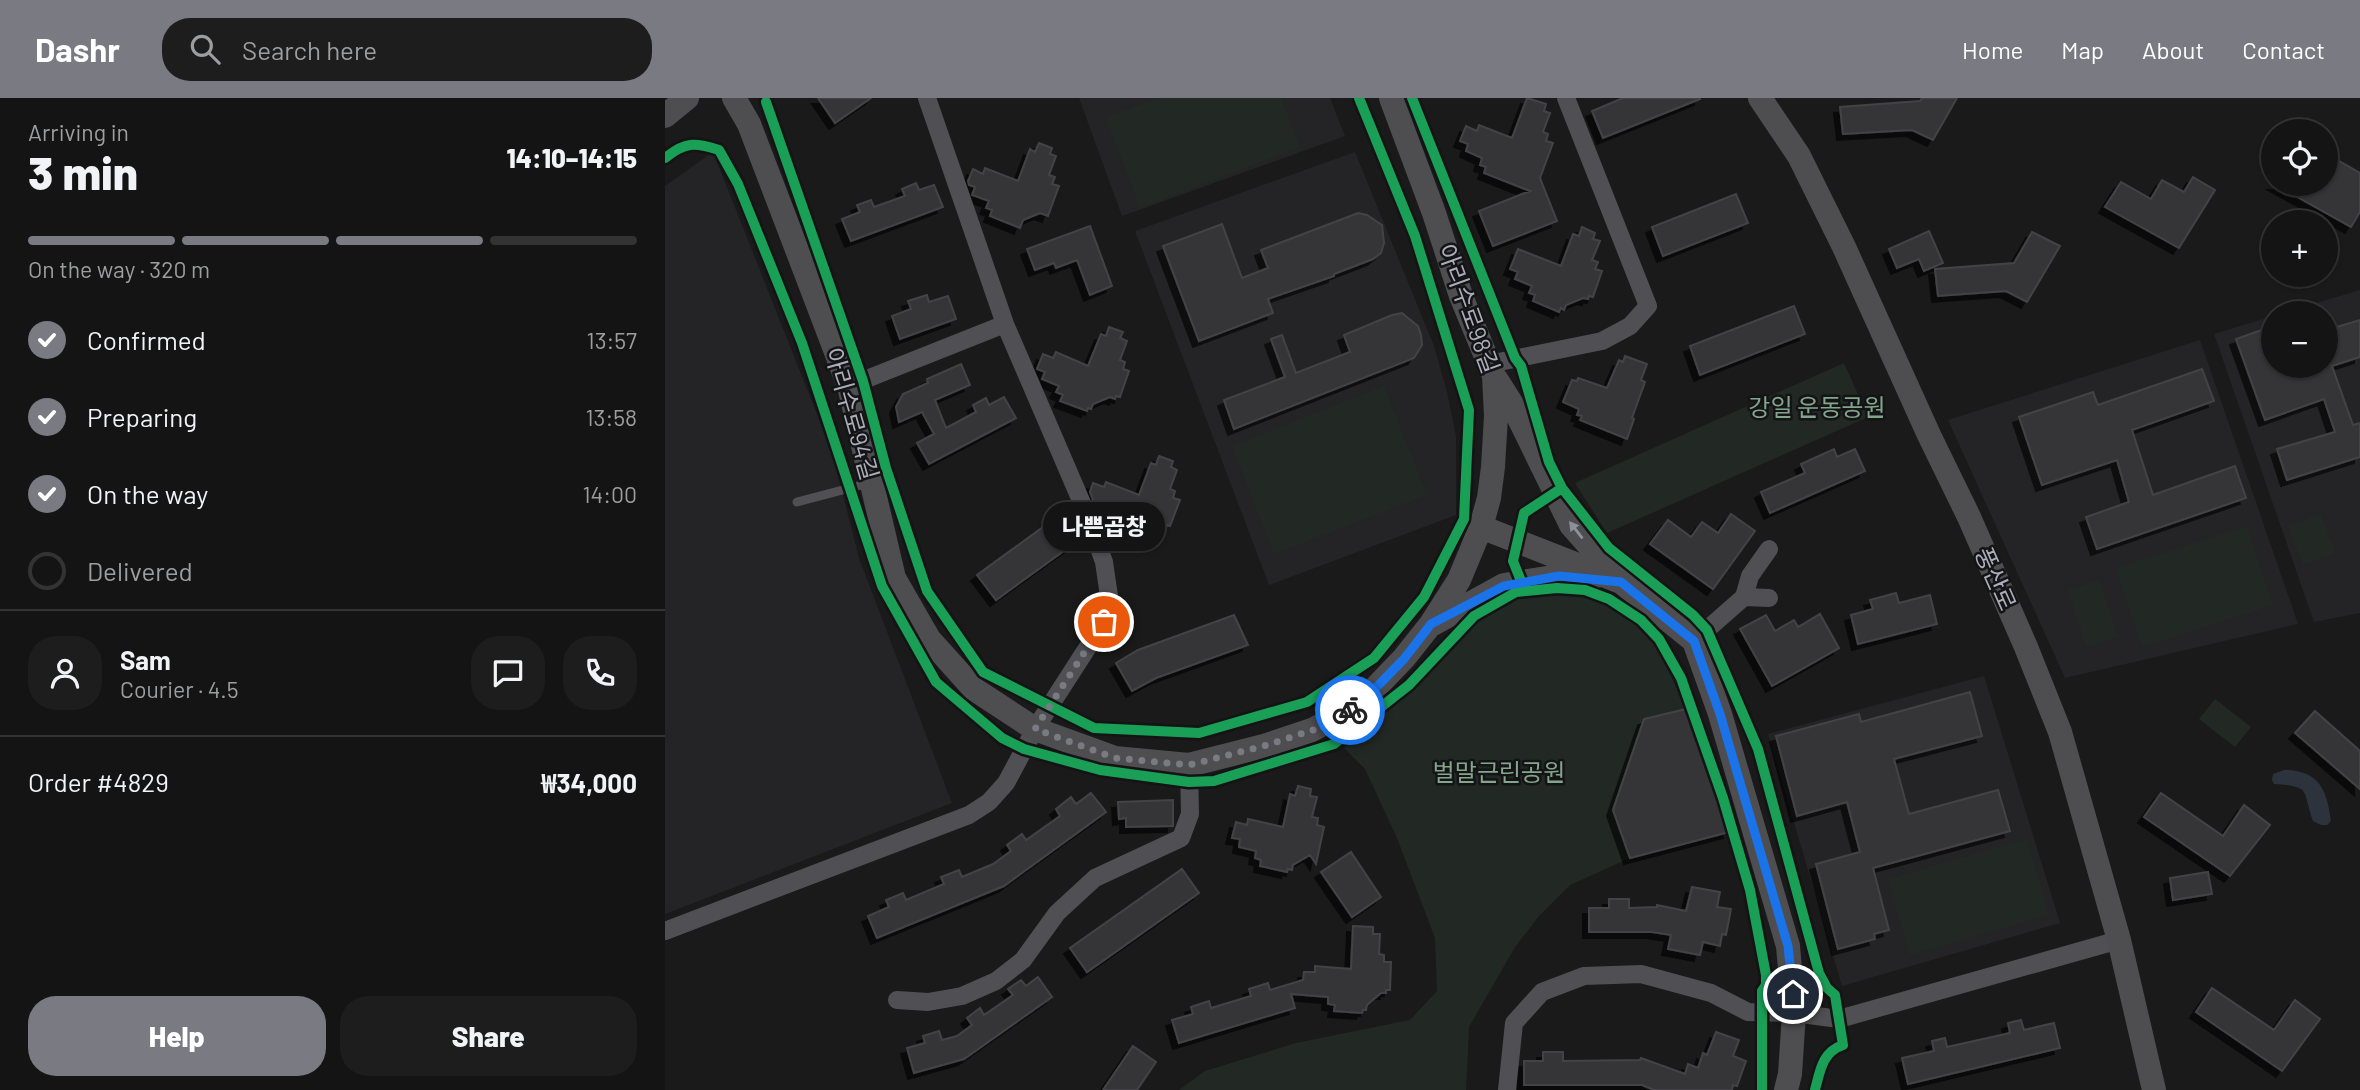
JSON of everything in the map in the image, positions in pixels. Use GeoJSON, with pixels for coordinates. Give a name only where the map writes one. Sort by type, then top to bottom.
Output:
{"type":"FeatureCollection","features":[{"type":"Feature","properties":{"kind":"street"},"geometry":{"type":"LineString","coordinates":[[665,116],[687,98]]}},
{"type":"Feature","properties":{"kind":"street","name":"아리수로94길"},"geometry":{"type":"LineString","coordinates":[[734,98],[749,124],[849,386],[894,578],[929,639],[974,689],[1035,729],[1115,758],[1189,765],[1313,730],[1359,705],[1404,659],[1431,624],[1459,580],[1481,527]]}},
{"type":"Feature","properties":{"kind":"street"},"geometry":{"type":"LineString","coordinates":[[665,931],[969,815],[989,802],[1006,783],[1035,729],[1104,622],[1109,596],[1104,562],[1088,517],[1005,324],[927,98]]}},
{"type":"Feature","properties":{"kind":"street","name":"아리수로98길"},"geometry":{"type":"LineString","coordinates":[[1391,98],[1434,212],[1461,296],[1492,370],[1496,416],[1493,467],[1489,498],[1481,527]]}},
{"type":"Feature","properties":{"kind":"street"},"geometry":{"type":"LineString","coordinates":[[1566,98],[1648,306],[1630,326],[1602,341],[1492,370],[1513,406],[1571,525],[1621,582],[1694,641],[1720,714],[1788,946],[1794,1013],[1790,1074],[1786,1090]]}},
{"type":"Feature","properties":{"kind":"street","name":"풍산로"},"geometry":{"type":"LineString","coordinates":[[1759,98],[1799,156],[1844,247],[2026,647],[2060,733],[2119,940],[2154,1090]]}},
{"type":"Feature","properties":{"kind":"street"},"geometry":{"type":"LineString","coordinates":[[849,386],[1005,324]]}},
{"type":"Feature","properties":{"kind":"street"},"geometry":{"type":"LineString","coordinates":[[1481,527],[1621,582]]}},
{"type":"Feature","properties":{"kind":"street"},"geometry":{"type":"LineString","coordinates":[[1694,641],[1744,597],[1750,576],[1769,549]]}},
{"type":"Feature","properties":{"kind":"street"},"geometry":{"type":"LineString","coordinates":[[1431,624],[1504,586],[1559,576],[1621,582]]}},
{"type":"Feature","properties":{"kind":"street"},"geometry":{"type":"LineString","coordinates":[[1744,597],[1769,598]]}},
{"type":"Feature","properties":{"kind":"street"},"geometry":{"type":"LineString","coordinates":[[897,1000],[929,1002],[962,996],[996,981],[1023,960],[1057,913],[1095,878],[1181,838],[1190,814],[1189,765]]}},
{"type":"Feature","properties":{"kind":"street"},"geometry":{"type":"LineString","coordinates":[[1507,1090],[1514,1023],[1542,992],[1584,976],[1641,974],[1711,993],[1748,1012],[1794,1013],[1839,1019],[2119,940]]}},
{"type":"Feature","properties":{"kind":"lane"},"geometry":{"type":"LineString","coordinates":[[797,502],[871,483]]}},
{"type":"Feature","properties":{"kind":"shaded area"},"geometry":{"type":"Polygon","coordinates":[[[1079,98],[1330,98],[1345,136],[1122,216],[1079,98]]]}},
{"type":"Feature","properties":{"kind":"shaded area"},"geometry":{"type":"Polygon","coordinates":[[[713,152],[832,452],[859,558],[952,803],[665,914],[665,186],[713,152]]]}},
{"type":"Feature","properties":{"kind":"shaded area"},"geometry":{"type":"Polygon","coordinates":[[[1355,152],[1434,346],[1447,392],[1456,436],[1456,515],[1269,585],[1135,231],[1355,152]]]}},
{"type":"Feature","properties":{"kind":"shaded area"},"geometry":{"type":"Polygon","coordinates":[[[2360,290],[2360,613],[2314,622],[2214,334],[2261,320],[2261,378],[2338,378],[2338,301],[2323,301],[2360,290]]]}},
{"type":"Feature","properties":{"kind":"shaded area"},"geometry":{"type":"Polygon","coordinates":[[[2200,340],[2298,624],[2065,678],[1948,420],[2200,340]]]}},
{"type":"Feature","properties":{"kind":"shaded area"},"geometry":{"type":"Polygon","coordinates":[[[1984,676],[2060,923],[1842,986],[1768,734],[1984,676]]]}},
{"type":"Feature","properties":{"kind":"shaded area"},"geometry":{"type":"Polygon","coordinates":[[[2284,770],[2306,774],[2319,784],[2324,791],[2329,810],[2331,821],[2327,825],[2313,821],[2306,796],[2300,788],[2274,784],[2273,774],[2284,770]]]}},
{"type":"Feature","properties":{"kind":"green space"},"geometry":{"type":"Polygon","coordinates":[[[1157,98],[1281,98],[1300,147],[1140,208],[1106,118],[1157,98]]]}},
{"type":"Feature","properties":{"kind":"green space","name":"강일 운동공원"},"geometry":{"type":"Polygon","coordinates":[[[1844,363],[1868,417],[1607,533],[1575,483],[1844,363]]]}},
{"type":"Feature","properties":{"kind":"green space"},"geometry":{"type":"Polygon","coordinates":[[[1384,386],[1427,495],[1274,554],[1232,446],[1384,386]]]}},
{"type":"Feature","properties":{"kind":"green space"},"geometry":{"type":"Polygon","coordinates":[[[2321,514],[2335,553],[2303,565],[2288,526],[2321,514]]]}},
{"type":"Feature","properties":{"kind":"green space"},"geometry":{"type":"Polygon","coordinates":[[[2247,526],[2273,605],[2142,647],[2116,568],[2247,526]]]}},
{"type":"Feature","properties":{"kind":"green space"},"geometry":{"type":"Polygon","coordinates":[[[2099,580],[2118,637],[2087,647],[2068,590],[2099,580]]]}},
{"type":"Feature","properties":{"kind":"green space","name":"벌말근린공원"},"geometry":{"type":"Polygon","coordinates":[[[1540,592],[1583,593],[1619,607],[1651,632],[1686,709],[1644,719],[1613,810],[1630,858],[1570,885],[1539,916],[1515,947],[1469,1027],[1466,1090],[1179,1090],[1205,1071],[1296,1043],[1410,1020],[1437,991],[1435,938],[1397,838],[1365,769],[1344,748],[1414,686],[1466,627],[1506,602],[1540,592]]]}},
{"type":"Feature","properties":{"kind":"green space"},"geometry":{"type":"Polygon","coordinates":[[[2215,699],[2251,727],[2235,747],[2199,719],[2215,699]]]}},
{"type":"Feature","properties":{"kind":"green space"},"geometry":{"type":"Polygon","coordinates":[[[2027,839],[2049,915],[1910,955],[1888,879],[2027,839]]]}},
{"type":"Feature","properties":{"kind":"building"},"geometry":{"type":"Polygon","coordinates":[[[818,98],[871,98],[835,123],[818,98]]]}},
{"type":"Feature","properties":{"kind":"building"},"geometry":{"type":"Polygon","coordinates":[[[1527,98],[1546,104],[1544,111],[1550,113],[1543,132],[1548,134],[1546,141],[1553,143],[1540,178],[1557,221],[1493,246],[1479,211],[1530,191],[1484,173],[1486,167],[1480,165],[1482,158],[1466,151],[1468,144],[1460,141],[1466,126],[1477,131],[1479,125],[1512,138],[1527,98]]]}},
{"type":"Feature","properties":{"kind":"building"},"geometry":{"type":"Polygon","coordinates":[[[1623,98],[1700,99],[1603,138],[1592,111],[1623,98]]]}},
{"type":"Feature","properties":{"kind":"building"},"geometry":{"type":"Polygon","coordinates":[[[1922,98],[1957,98],[1933,140],[1912,130],[1843,134],[1840,107],[1920,101],[1922,98]]]}},
{"type":"Feature","properties":{"kind":"building"},"geometry":{"type":"Polygon","coordinates":[[[1039,143],[1052,148],[1050,154],[1056,156],[1049,175],[1055,177],[1052,184],[1059,186],[1048,216],[1040,213],[1023,220],[1020,228],[990,216],[992,210],[986,208],[989,201],[972,195],[975,187],[969,185],[968,181],[973,169],[983,174],[985,168],[1018,181],[1030,149],[1035,152],[1039,143]]]}},
{"type":"Feature","properties":{"kind":"building"},"geometry":{"type":"Polygon","coordinates":[[[2338,160],[2360,173],[2360,212],[2351,227],[2338,220],[2338,210],[2321,210],[2295,196],[2338,196],[2338,160]]]}},
{"type":"Feature","properties":{"kind":"building"},"geometry":{"type":"Polygon","coordinates":[[[2193,177],[2215,190],[2179,248],[2105,207],[2121,182],[2151,199],[2162,180],[2184,192],[2193,177]]]}},
{"type":"Feature","properties":{"kind":"building"},"geometry":{"type":"Polygon","coordinates":[[[916,183],[919,190],[934,185],[943,207],[851,241],[842,219],[860,212],[857,205],[871,200],[874,207],[905,196],[902,189],[916,183]]]}},
{"type":"Feature","properties":{"kind":"building"},"geometry":{"type":"Polygon","coordinates":[[[1736,194],[1748,223],[1663,256],[1652,227],[1736,194]]]}},
{"type":"Feature","properties":{"kind":"building"},"geometry":{"type":"Polygon","coordinates":[[[1358,213],[1367,215],[1382,225],[1384,243],[1381,253],[1334,276],[1268,299],[1273,313],[1199,341],[1163,246],[1222,224],[1242,278],[1268,268],[1261,250],[1358,213]]]}},
{"type":"Feature","properties":{"kind":"building"},"geometry":{"type":"Polygon","coordinates":[[[1090,226],[1112,286],[1090,295],[1077,260],[1056,268],[1054,263],[1035,270],[1027,249],[1090,226]]]}},
{"type":"Feature","properties":{"kind":"building"},"geometry":{"type":"Polygon","coordinates":[[[1582,227],[1595,233],[1593,239],[1600,241],[1592,260],[1598,262],[1595,269],[1602,271],[1593,297],[1566,305],[1564,310],[1561,308],[1559,312],[1533,301],[1535,295],[1529,293],[1532,286],[1515,279],[1518,272],[1510,269],[1518,249],[1561,266],[1573,234],[1579,236],[1582,227]]]}},
{"type":"Feature","properties":{"kind":"building"},"geometry":{"type":"Polygon","coordinates":[[[1929,231],[1943,263],[1924,271],[1919,259],[1897,268],[1889,249],[1929,231]]]}},
{"type":"Feature","properties":{"kind":"building"},"geometry":{"type":"Polygon","coordinates":[[[2032,232],[2060,246],[2027,302],[2006,291],[1938,296],[1935,269],[2014,263],[2032,232]]]}},
{"type":"Feature","properties":{"kind":"building"},"geometry":{"type":"Polygon","coordinates":[[[927,295],[929,302],[948,296],[956,319],[900,339],[892,316],[911,309],[908,301],[927,295]]]}},
{"type":"Feature","properties":{"kind":"building"},"geometry":{"type":"Polygon","coordinates":[[[1794,306],[1805,334],[1700,375],[1690,346],[1794,306]]]}},
{"type":"Feature","properties":{"kind":"building"},"geometry":{"type":"Polygon","coordinates":[[[1402,313],[1418,326],[1421,335],[1422,345],[1414,358],[1234,429],[1224,400],[1285,377],[1271,339],[1282,335],[1296,373],[1350,352],[1344,335],[1402,313]]]}},
{"type":"Feature","properties":{"kind":"building"},"geometry":{"type":"Polygon","coordinates":[[[2360,320],[2360,357],[2338,364],[2338,326],[2360,320]]]}},
{"type":"Feature","properties":{"kind":"building"},"geometry":{"type":"Polygon","coordinates":[[[1109,327],[1123,332],[1120,338],[1127,341],[1120,360],[1125,362],[1123,369],[1129,371],[1120,397],[1110,397],[1093,404],[1087,411],[1060,401],[1063,395],[1056,392],[1059,386],[1042,379],[1045,372],[1037,369],[1043,354],[1053,358],[1056,352],[1088,366],[1101,334],[1106,336],[1109,327]]]}},
{"type":"Feature","properties":{"kind":"building"},"geometry":{"type":"Polygon","coordinates":[[[2261,330],[2261,378],[2336,378],[2353,425],[2360,423],[2360,457],[2287,480],[2277,449],[2335,432],[2324,399],[2265,420],[2236,339],[2261,330]]]}},
{"type":"Feature","properties":{"kind":"building"},"geometry":{"type":"Polygon","coordinates":[[[1625,356],[1647,364],[1641,380],[1645,382],[1627,439],[1580,420],[1582,416],[1577,415],[1579,409],[1563,402],[1572,380],[1577,381],[1578,378],[1607,388],[1619,360],[1623,362],[1625,356]]]}},
{"type":"Feature","properties":{"kind":"building"},"geometry":{"type":"Polygon","coordinates":[[[961,364],[970,385],[935,400],[946,428],[976,412],[973,405],[986,398],[989,405],[1004,397],[1016,418],[929,464],[917,443],[934,434],[922,412],[899,422],[896,407],[903,394],[928,383],[927,379],[961,364]]]}},
{"type":"Feature","properties":{"kind":"building"},"geometry":{"type":"Polygon","coordinates":[[[2202,369],[2214,401],[2132,430],[2153,495],[2235,466],[2246,498],[2097,549],[2086,517],[2129,502],[2117,460],[2042,485],[2019,417],[2093,392],[2098,405],[2202,369]]]}},
{"type":"Feature","properties":{"kind":"building"},"geometry":{"type":"Polygon","coordinates":[[[1834,449],[1837,457],[1855,449],[1865,471],[1770,513],[1761,492],[1805,473],[1801,464],[1834,449]]]}},
{"type":"Feature","properties":{"kind":"building"},"geometry":{"type":"Polygon","coordinates":[[[1159,456],[1173,461],[1171,467],[1177,470],[1170,489],[1175,491],[1173,498],[1180,500],[1170,526],[1161,526],[1144,533],[1142,538],[1138,537],[1137,540],[1111,530],[1113,524],[1107,521],[1109,515],[1097,510],[1090,492],[1093,483],[1104,487],[1106,482],[1139,495],[1151,463],[1156,465],[1159,456]]]}},
{"type":"Feature","properties":{"kind":"building"},"geometry":{"type":"Polygon","coordinates":[[[1731,514],[1755,531],[1713,589],[1650,544],[1668,520],[1691,537],[1702,522],[1718,533],[1731,514]]]}},
{"type":"Feature","properties":{"kind":"building"},"geometry":{"type":"Polygon","coordinates":[[[1054,519],[1072,545],[996,600],[977,575],[1054,519]]]}},
{"type":"Feature","properties":{"kind":"building"},"geometry":{"type":"Polygon","coordinates":[[[1896,593],[1899,603],[1930,595],[1937,624],[1858,644],[1851,615],[1873,609],[1870,600],[1896,593]]]}},
{"type":"Feature","properties":{"kind":"building"},"geometry":{"type":"Polygon","coordinates":[[[1820,614],[1839,648],[1772,686],[1740,629],[1766,615],[1775,631],[1794,620],[1798,627],[1820,614]]]}},
{"type":"Feature","properties":{"kind":"building"},"geometry":{"type":"Polygon","coordinates":[[[1234,615],[1248,645],[1156,678],[1132,691],[1116,663],[1138,650],[1234,615]]]}},
{"type":"Feature","properties":{"kind":"building"},"geometry":{"type":"Polygon","coordinates":[[[1970,692],[1982,736],[1894,759],[1909,814],[1998,790],[2010,831],[1873,868],[1889,930],[1874,934],[1875,939],[1838,949],[1816,864],[1860,852],[1847,802],[1797,816],[1776,736],[1859,714],[1861,722],[1970,692]]]}},
{"type":"Feature","properties":{"kind":"building"},"geometry":{"type":"Polygon","coordinates":[[[1686,709],[1729,832],[1630,858],[1613,810],[1644,719],[1686,709]]]}},
{"type":"Feature","properties":{"kind":"building"},"geometry":{"type":"Polygon","coordinates":[[[2315,711],[2360,751],[2360,789],[2295,733],[2315,711]]]}},
{"type":"Feature","properties":{"kind":"building"},"geometry":{"type":"Polygon","coordinates":[[[1298,786],[1311,789],[1310,796],[1317,797],[1312,817],[1318,818],[1317,825],[1324,827],[1316,864],[1310,855],[1287,872],[1260,866],[1261,860],[1255,858],[1256,851],[1239,847],[1240,839],[1232,838],[1236,822],[1247,825],[1248,819],[1283,827],[1290,794],[1295,796],[1298,786]]]}},
{"type":"Feature","properties":{"kind":"building"},"geometry":{"type":"Polygon","coordinates":[[[1091,793],[1106,812],[1004,886],[877,938],[868,916],[889,907],[886,900],[903,893],[906,900],[944,884],[941,877],[959,870],[962,877],[993,864],[1011,851],[1007,845],[1022,834],[1026,840],[1060,816],[1056,809],[1071,797],[1076,804],[1091,793]]]}},
{"type":"Feature","properties":{"kind":"building"},"geometry":{"type":"Polygon","coordinates":[[[2161,793],[2223,836],[2244,805],[2270,825],[2230,876],[2144,817],[2161,793]]]}},
{"type":"Feature","properties":{"kind":"building"},"geometry":{"type":"Polygon","coordinates":[[[1173,800],[1173,826],[1126,827],[1126,818],[1119,819],[1118,802],[1173,800]]]}},
{"type":"Feature","properties":{"kind":"building"},"geometry":{"type":"Polygon","coordinates":[[[1351,852],[1381,897],[1352,917],[1321,872],[1351,852]]]}},
{"type":"Feature","properties":{"kind":"building"},"geometry":{"type":"Polygon","coordinates":[[[1182,869],[1199,893],[1087,972],[1070,948],[1182,869]]]}},
{"type":"Feature","properties":{"kind":"building"},"geometry":{"type":"Polygon","coordinates":[[[2208,872],[2212,894],[2173,900],[2170,878],[2208,872]]]}},
{"type":"Feature","properties":{"kind":"building"},"geometry":{"type":"Polygon","coordinates":[[[1692,887],[1720,892],[1717,907],[1731,909],[1726,935],[1722,934],[1720,946],[1703,942],[1700,955],[1668,949],[1671,935],[1652,932],[1589,932],[1589,908],[1609,908],[1609,899],[1629,899],[1629,908],[1657,905],[1686,911],[1692,887]]]}},
{"type":"Feature","properties":{"kind":"building"},"geometry":{"type":"Polygon","coordinates":[[[1353,926],[1373,927],[1373,934],[1380,934],[1379,954],[1384,955],[1384,962],[1391,962],[1390,990],[1381,993],[1362,1013],[1334,1011],[1335,1005],[1328,1004],[1328,997],[1291,994],[1295,1008],[1179,1043],[1172,1020],[1193,1014],[1191,1007],[1209,1001],[1211,1008],[1251,996],[1249,989],[1268,983],[1270,990],[1303,980],[1304,972],[1315,972],[1315,966],[1351,969],[1353,926]]]}},
{"type":"Feature","properties":{"kind":"building"},"geometry":{"type":"Polygon","coordinates":[[[1038,977],[1052,997],[964,1059],[914,1073],[907,1048],[925,1043],[923,1036],[939,1031],[942,1040],[957,1036],[972,1025],[967,1018],[980,1008],[984,1015],[1013,995],[1008,989],[1021,980],[1026,986],[1038,977]]]}},
{"type":"Feature","properties":{"kind":"building"},"geometry":{"type":"Polygon","coordinates":[[[2212,988],[2274,1030],[2295,1000],[2320,1019],[2282,1071],[2196,1012],[2212,988]]]}},
{"type":"Feature","properties":{"kind":"building"},"geometry":{"type":"Polygon","coordinates":[[[2021,1020],[2024,1030],[2054,1023],[2060,1048],[1908,1084],[1902,1058],[1934,1051],[1932,1041],[1945,1038],[1947,1047],[2010,1033],[2008,1023],[2021,1020]]]}},
{"type":"Feature","properties":{"kind":"building"},"geometry":{"type":"Polygon","coordinates":[[[1716,1032],[1739,1040],[1733,1056],[1746,1061],[1737,1086],[1733,1085],[1732,1090],[1654,1090],[1642,1085],[1524,1085],[1524,1061],[1543,1061],[1543,1052],[1563,1052],[1563,1061],[1641,1058],[1685,1074],[1688,1064],[1698,1068],[1703,1053],[1707,1055],[1716,1032]]]}},
{"type":"Feature","properties":{"kind":"building"},"geometry":{"type":"Polygon","coordinates":[[[1133,1046],[1156,1062],[1137,1090],[1103,1090],[1133,1046]]]}},
{"type":"Feature","properties":{"kind":"cycle path"},"geometry":{"type":"LineString","coordinates":[[766,102],[863,381],[886,468],[927,591],[983,672],[1094,728],[1199,733],[1307,702],[1374,658],[1424,597],[1464,519],[1469,410],[1415,236],[1359,98]]}},
{"type":"Feature","properties":{"kind":"cycle path"},"geometry":{"type":"LineString","coordinates":[[1412,98],[1515,358],[1521,366],[1549,462],[1562,488],[1609,548],[1693,615],[1707,630],[1758,749],[1819,973],[1827,988],[1835,995],[1843,1045],[1826,1057],[1815,1090]]}},
{"type":"Feature","properties":{"kind":"cycle path"},"geometry":{"type":"LineString","coordinates":[[665,158],[690,145],[719,150],[738,184],[802,343],[882,586],[936,682],[1002,738],[1024,749],[1100,770],[1189,782],[1214,781],[1334,744],[1409,685],[1474,616],[1516,592],[1557,588],[1585,590],[1609,599],[1641,620],[1659,639],[1681,678],[1723,798],[1750,890],[1766,975],[1766,985],[1762,991],[1762,1090]]}},
{"type":"Feature","properties":{"kind":"cycle path"},"geometry":{"type":"LineString","coordinates":[[1525,591],[1513,561],[1524,513],[1562,488]]}},
{"type":"Feature","properties":{"kind":"way so far"},"geometry":{"type":"LineString","coordinates":[[1104,622],[1035,729],[1115,758],[1189,765],[1313,730],[1350,710]]}},
{"type":"Feature","properties":{"kind":"place","name":"나쁜곱창"},"geometry":{"type":"Point","coordinates":[1104,622]}},
{"type":"Feature","properties":{"kind":"route"},"geometry":{"type":"LineString","coordinates":[[1350,710],[1359,705],[1404,659],[1431,624],[1504,586],[1559,576],[1621,582],[1694,641],[1720,714],[1788,946],[1793,994]]}}]}
